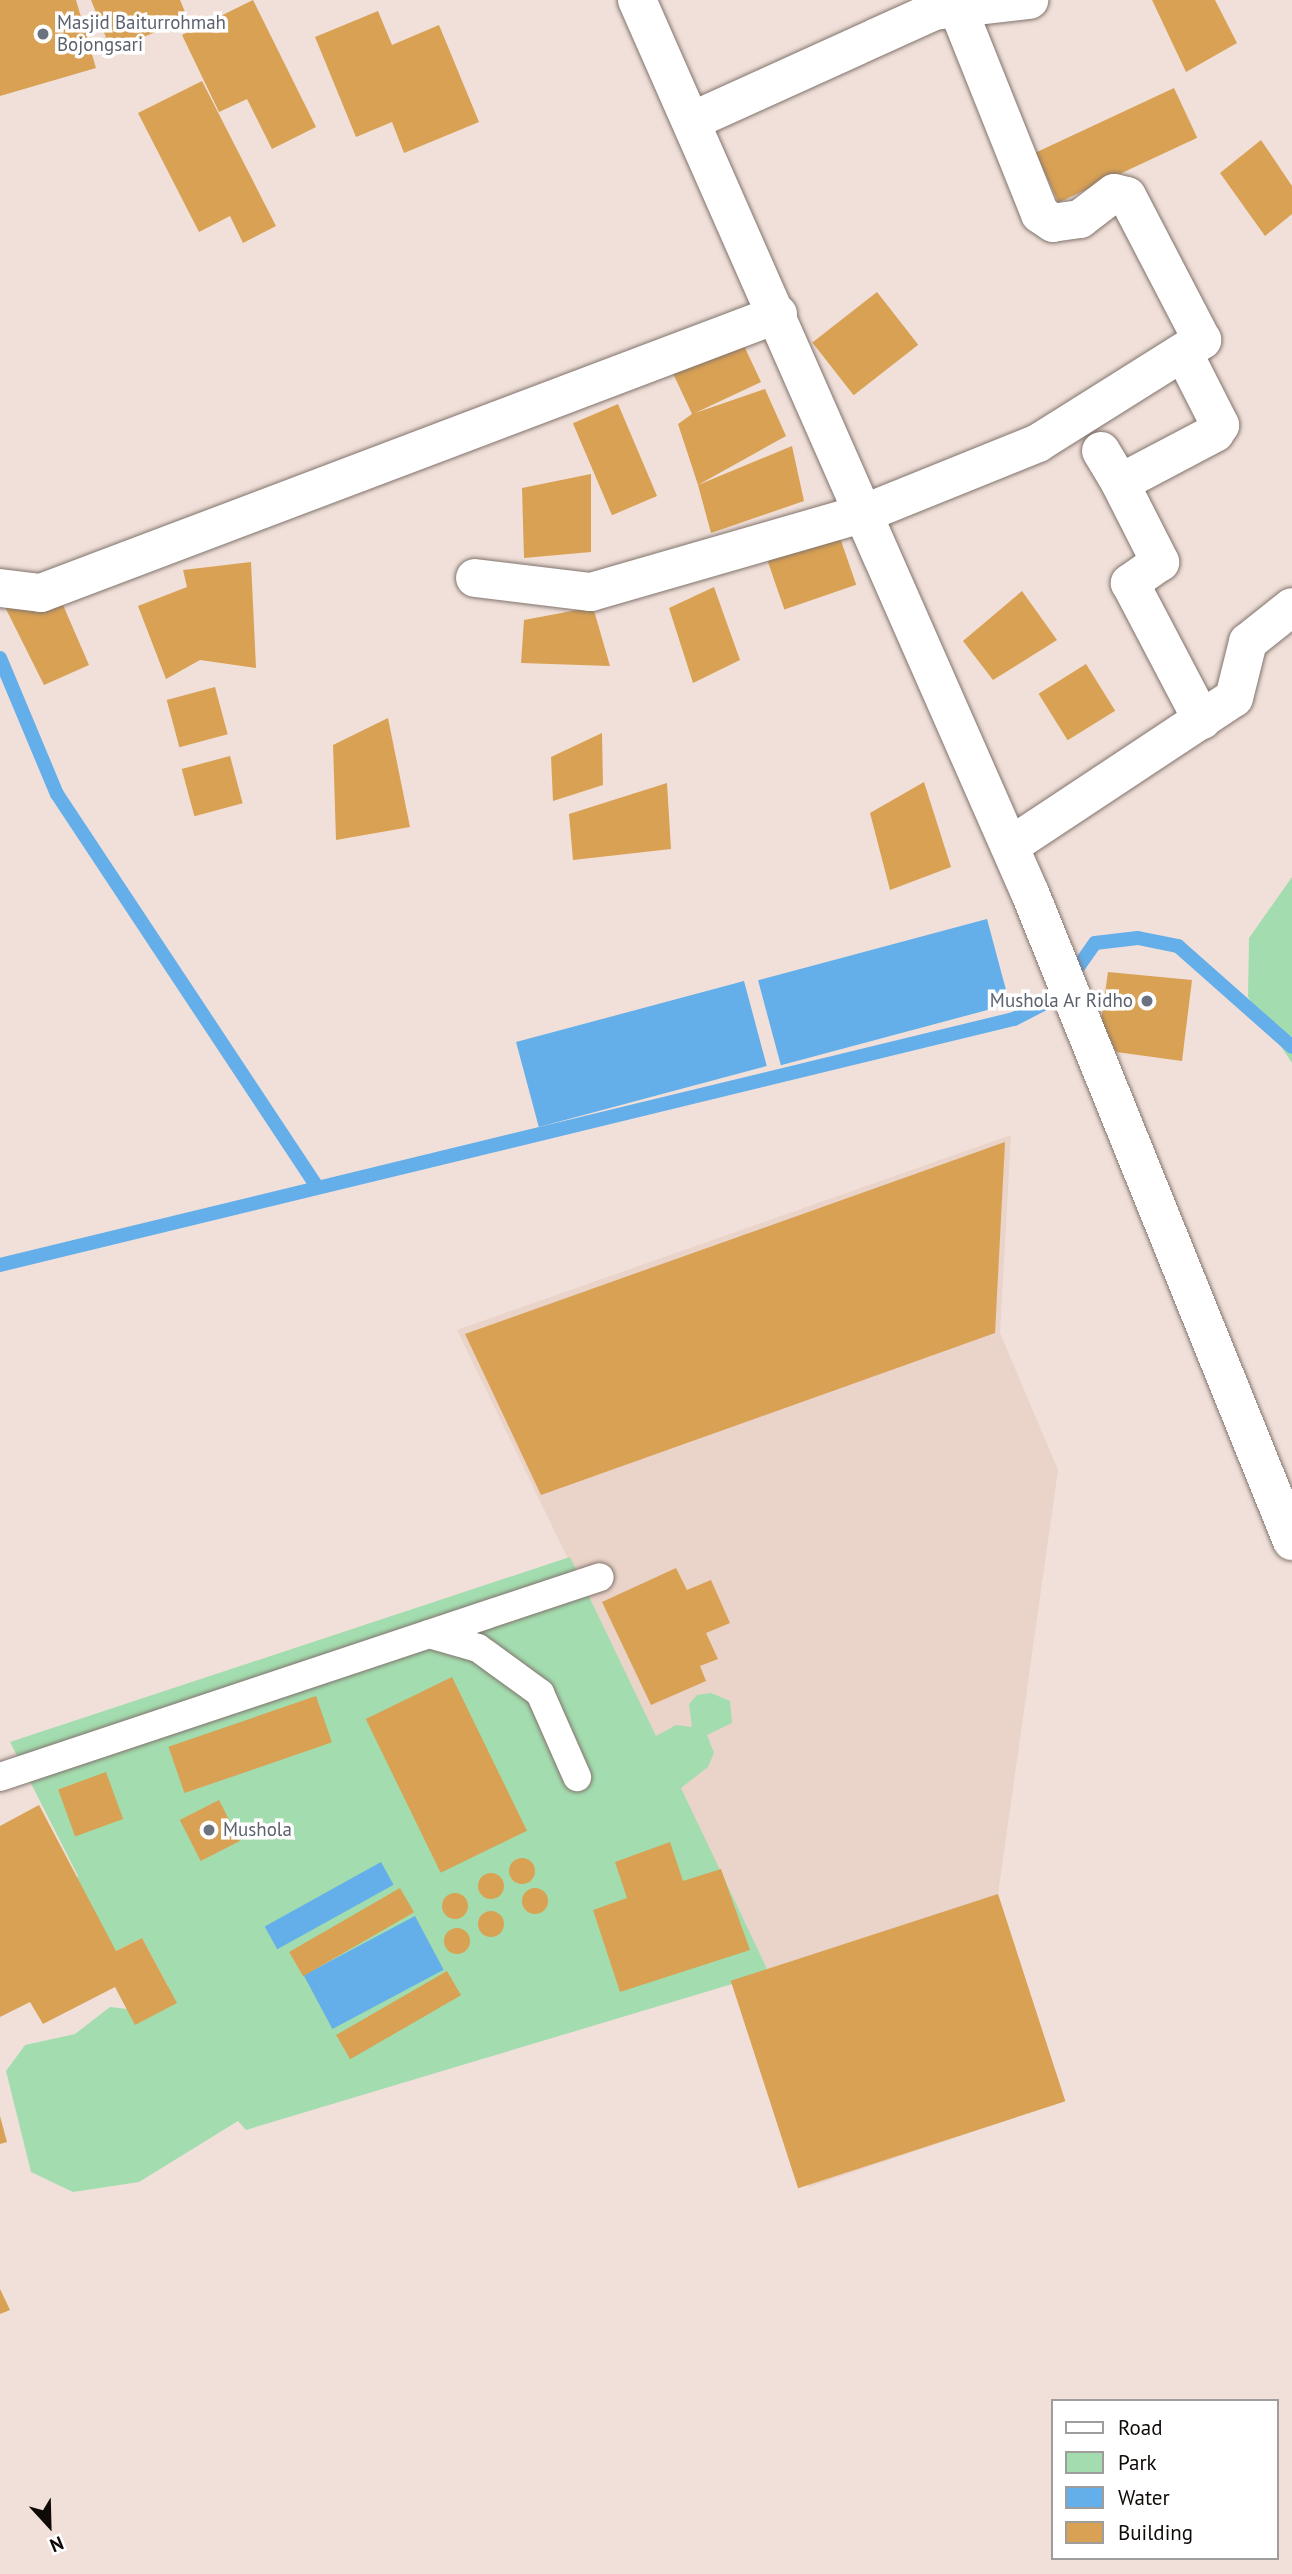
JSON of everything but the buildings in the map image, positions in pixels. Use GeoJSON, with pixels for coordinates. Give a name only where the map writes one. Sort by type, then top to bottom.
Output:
{"type":"FeatureCollection","features":[{"type":"Feature","properties":{"kind":"street"},"geometry":{"type":"LineString","coordinates":[[637,0],[694,120],[1010,846],[1292,1541]]}},
{"type":"Feature","properties":{"kind":"street"},"geometry":{"type":"LineString","coordinates":[[694,120],[934,11],[1029,0]]}},
{"type":"Feature","properties":{"kind":"street"},"geometry":{"type":"LineString","coordinates":[[475,578],[591,592],[865,513],[1038,443],[1184,354],[1202,340],[1202,331],[1126,196],[1114,193],[1080,219],[1053,223],[1040,214],[958,9]]}},
{"type":"Feature","properties":{"kind":"street"},"geometry":{"type":"LineString","coordinates":[[0,588],[41,593],[778,314]]}},
{"type":"Feature","properties":{"kind":"street"},"geometry":{"type":"LineString","coordinates":[[1120,483],[1215,433],[1220,425],[1184,354]]}},
{"type":"Feature","properties":{"kind":"street"},"geometry":{"type":"LineString","coordinates":[[1101,451],[1160,562],[1130,583],[1202,720]]}},
{"type":"Feature","properties":{"kind":"street"},"geometry":{"type":"LineString","coordinates":[[1010,846],[1234,698],[1248,642],[1260,627],[1292,607]]}},
{"type":"Feature","properties":{"kind":"lane"},"geometry":{"type":"LineString","coordinates":[[0,1777],[600,1577]]}},
{"type":"Feature","properties":{"kind":"lane"},"geometry":{"type":"LineString","coordinates":[[429,1634],[478,1648],[540,1693],[577,1777]]}},
{"type":"Feature","properties":{"kind":"shaded area"},"geometry":{"type":"Polygon","coordinates":[[[1011,1135],[1000,1333],[1058,1470],[998,1894],[1065,2101],[809,2187],[734,1991],[769,1973],[457,1330],[1011,1135]]]}},
{"type":"Feature","properties":{"kind":"green space"},"geometry":{"type":"Polygon","coordinates":[[[1292,877],[1292,1063],[1248,997],[1249,938],[1292,877]]]}},
{"type":"Feature","properties":{"kind":"green space"},"geometry":{"type":"Polygon","coordinates":[[[570,1557],[656,1736],[676,1725],[692,1727],[689,1704],[697,1695],[711,1693],[730,1701],[732,1723],[707,1735],[714,1753],[708,1767],[681,1788],[769,1973],[246,2130],[238,2121],[139,2182],[73,2192],[31,2172],[6,2071],[25,2045],[75,2034],[110,2007],[137,2010],[168,1986],[142,1938],[116,1951],[74,1884],[78,1876],[10,1742],[570,1557]]]}},
{"type":"Feature","properties":{"kind":"water"},"geometry":{"type":"Polygon","coordinates":[[[987,919],[1010,1004],[781,1065],[758,980],[987,919]]]}},
{"type":"Feature","properties":{"kind":"water"},"geometry":{"type":"Polygon","coordinates":[[[744,981],[767,1066],[539,1127],[516,1042],[744,981]]]}},
{"type":"Feature","properties":{"kind":"water"},"geometry":{"type":"Polygon","coordinates":[[[381,1862],[394,1885],[277,1949],[265,1926],[381,1862]]]}},
{"type":"Feature","properties":{"kind":"water"},"geometry":{"type":"Polygon","coordinates":[[[415,1916],[444,1970],[332,2029],[304,1975],[415,1916]]]}},
{"type":"Feature","properties":{"kind":"waterway"},"geometry":{"type":"LineString","coordinates":[[0,658],[57,794],[316,1186]]}},
{"type":"Feature","properties":{"kind":"waterway"},"geometry":{"type":"LineString","coordinates":[[0,1265],[1014,1019],[1057,997],[1095,943],[1138,938],[1178,946],[1292,1047]]}},
{"type":"Feature","properties":{"kind":"place","name":"Masjid Baiturrohmah Bojongsari"},"geometry":{"type":"Point","coordinates":[43,34]}},
{"type":"Feature","properties":{"kind":"place","name":"Mushola Ar Ridho"},"geometry":{"type":"Point","coordinates":[1147,1001]}},
{"type":"Feature","properties":{"kind":"place","name":"Mushola"},"geometry":{"type":"Point","coordinates":[209,1830]}}]}
